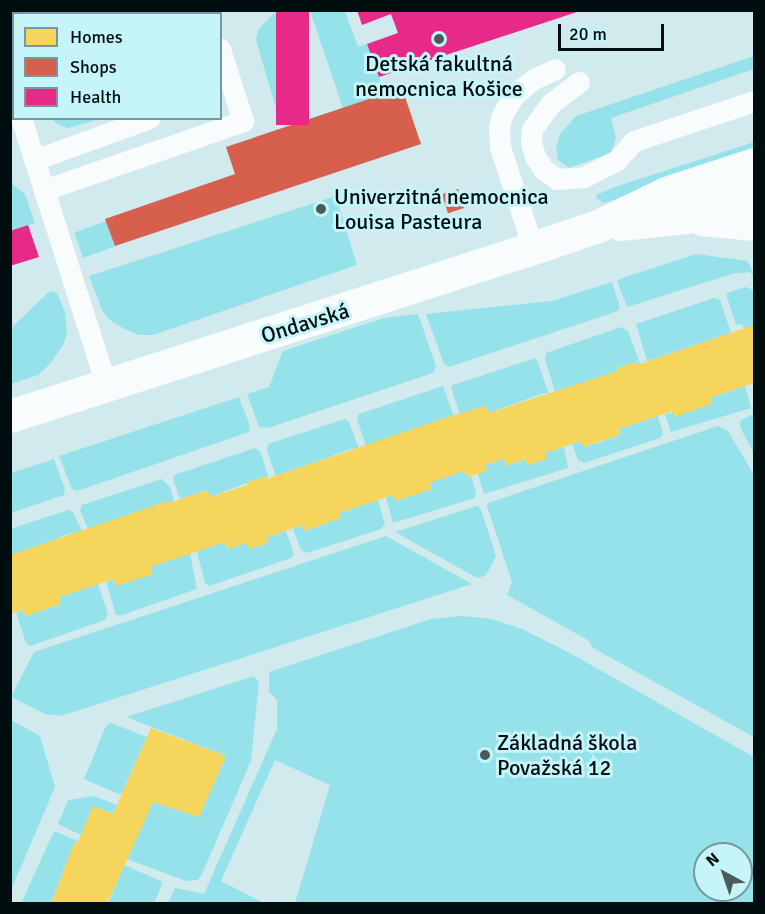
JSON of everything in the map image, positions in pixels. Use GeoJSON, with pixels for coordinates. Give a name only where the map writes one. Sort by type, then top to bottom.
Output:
{"type":"FeatureCollection","features":[{"type":"Feature","properties":{"kind":"street","name":"Ondavská"},"geometry":{"type":"LineString","coordinates":[[10,416],[533,248],[598,226],[666,193],[754,165]]}},
{"type":"Feature","properties":{"kind":"street","name":"Ondavská"},"geometry":{"type":"LineString","coordinates":[[598,226],[686,217],[754,196]]}},
{"type":"Feature","properties":{"kind":"street"},"geometry":{"type":"LineString","coordinates":[[686,217],[754,224]]}},
{"type":"Feature","properties":{"kind":"lane"},"geometry":{"type":"LineString","coordinates":[[44,190],[243,121],[222,55]]}},
{"type":"Feature","properties":{"kind":"lane"},"geometry":{"type":"LineString","coordinates":[[533,248],[506,167],[498,136],[499,126],[502,115],[514,95],[534,79],[555,69]]}},
{"type":"Feature","properties":{"kind":"lane"},"geometry":{"type":"LineString","coordinates":[[579,82],[550,104],[532,129],[531,142],[535,156],[543,169],[557,179],[584,177],[616,161],[634,141],[754,101]]}},
{"type":"Feature","properties":{"kind":"lane"},"geometry":{"type":"LineString","coordinates":[[22,120],[106,384]]}},
{"type":"Feature","properties":{"kind":"lane"},"geometry":{"type":"LineString","coordinates":[[34,160],[144,120]]}},
{"type":"Feature","properties":{"kind":"shaded area"},"geometry":{"type":"Polygon","coordinates":[[[11,11],[70,12],[12,12],[12,16],[11,11]]]}},
{"type":"Feature","properties":{"kind":"shaded area"},"geometry":{"type":"Polygon","coordinates":[[[310,11],[345,11],[358,47],[367,44],[385,94],[343,108],[310,11]]]}},
{"type":"Feature","properties":{"kind":"shaded area"},"geometry":{"type":"Polygon","coordinates":[[[275,12],[307,109],[279,118],[256,40],[258,30],[275,12]]]}},
{"type":"Feature","properties":{"kind":"shaded area"},"geometry":{"type":"Polygon","coordinates":[[[754,56],[754,69],[611,118],[616,138],[611,153],[569,168],[558,160],[556,147],[560,134],[576,116],[754,56]]]}},
{"type":"Feature","properties":{"kind":"shaded area"},"geometry":{"type":"Polygon","coordinates":[[[53,120],[96,120],[68,128],[53,120]]]}},
{"type":"Feature","properties":{"kind":"shaded area"},"geometry":{"type":"Polygon","coordinates":[[[754,142],[754,152],[604,203],[597,199],[596,195],[618,186],[754,142]]]}},
{"type":"Feature","properties":{"kind":"shaded area"},"geometry":{"type":"Polygon","coordinates":[[[10,182],[25,194],[35,223],[11,231],[10,182]]]}},
{"type":"Feature","properties":{"kind":"shaded area"},"geometry":{"type":"Polygon","coordinates":[[[336,196],[357,265],[153,335],[139,335],[123,328],[110,320],[102,310],[89,276],[336,196]]]}},
{"type":"Feature","properties":{"kind":"shaded area"},"geometry":{"type":"Polygon","coordinates":[[[106,221],[115,246],[83,258],[74,233],[106,221]]]}},
{"type":"Feature","properties":{"kind":"shaded area"},"geometry":{"type":"Polygon","coordinates":[[[696,254],[748,261],[754,275],[749,272],[732,274],[627,307],[617,280],[696,254]]]}},
{"type":"Feature","properties":{"kind":"shaded area"},"geometry":{"type":"Polygon","coordinates":[[[612,282],[620,307],[618,311],[449,367],[444,364],[426,314],[552,301],[612,282]]]}},
{"type":"Feature","properties":{"kind":"shaded area"},"geometry":{"type":"Polygon","coordinates":[[[745,287],[754,290],[754,325],[744,329],[742,324],[736,325],[727,293],[745,287]]]}},
{"type":"Feature","properties":{"kind":"shaded area"},"geometry":{"type":"Polygon","coordinates":[[[50,291],[57,293],[65,312],[67,334],[63,345],[49,365],[38,375],[11,384],[11,328],[50,291]]]}},
{"type":"Feature","properties":{"kind":"shaded area"},"geometry":{"type":"Polygon","coordinates":[[[714,298],[720,300],[731,333],[647,361],[636,324],[714,298]]]}},
{"type":"Feature","properties":{"kind":"shaded area"},"geometry":{"type":"Polygon","coordinates":[[[418,314],[436,366],[433,373],[268,428],[259,427],[247,394],[269,387],[283,351],[384,318],[418,314]]]}},
{"type":"Feature","properties":{"kind":"shaded area"},"geometry":{"type":"Polygon","coordinates":[[[621,327],[628,331],[640,364],[637,365],[636,362],[617,368],[618,371],[555,392],[545,359],[546,353],[621,327]]]}},
{"type":"Feature","properties":{"kind":"shaded area"},"geometry":{"type":"Polygon","coordinates":[[[536,358],[549,394],[544,393],[489,413],[486,406],[460,415],[451,387],[453,385],[536,358]]]}},
{"type":"Feature","properties":{"kind":"shaded area"},"geometry":{"type":"Polygon","coordinates":[[[443,386],[454,417],[366,446],[357,419],[359,414],[443,386]]]}},
{"type":"Feature","properties":{"kind":"shaded area"},"geometry":{"type":"Polygon","coordinates":[[[745,386],[751,408],[671,432],[665,414],[712,404],[710,398],[745,386]]]}},
{"type":"Feature","properties":{"kind":"shaded area"},"geometry":{"type":"Polygon","coordinates":[[[239,397],[250,426],[249,432],[77,491],[72,489],[59,456],[239,397]]]}},
{"type":"Feature","properties":{"kind":"shaded area"},"geometry":{"type":"Polygon","coordinates":[[[754,414],[754,454],[740,427],[741,420],[754,414]]]}},
{"type":"Feature","properties":{"kind":"shaded area"},"geometry":{"type":"Polygon","coordinates":[[[658,416],[663,434],[660,438],[584,463],[578,460],[572,444],[581,441],[584,447],[601,442],[620,435],[619,429],[658,416]]]}},
{"type":"Feature","properties":{"kind":"shaded area"},"geometry":{"type":"Polygon","coordinates":[[[345,419],[349,422],[359,449],[354,448],[276,476],[267,451],[268,444],[345,419]]]}},
{"type":"Feature","properties":{"kind":"shaded area"},"geometry":{"type":"Polygon","coordinates":[[[718,426],[728,431],[754,475],[754,737],[593,648],[588,640],[507,595],[512,582],[487,506],[488,503],[718,426]]]}},
{"type":"Feature","properties":{"kind":"shaded area"},"geometry":{"type":"Polygon","coordinates":[[[564,447],[568,468],[484,494],[478,474],[485,465],[504,459],[506,466],[525,459],[528,465],[546,459],[545,453],[564,447]]]}},
{"type":"Feature","properties":{"kind":"shaded area"},"geometry":{"type":"Polygon","coordinates":[[[255,448],[260,451],[269,478],[265,476],[210,497],[207,490],[180,499],[173,479],[174,475],[255,448]]]}},
{"type":"Feature","properties":{"kind":"shaded area"},"geometry":{"type":"Polygon","coordinates":[[[54,459],[65,489],[64,495],[11,513],[11,473],[54,459]]]}},
{"type":"Feature","properties":{"kind":"shaded area"},"geometry":{"type":"Polygon","coordinates":[[[464,471],[467,477],[471,476],[476,492],[475,498],[393,523],[386,498],[393,495],[396,501],[431,489],[429,483],[464,471]]]}},
{"type":"Feature","properties":{"kind":"shaded area"},"geometry":{"type":"Polygon","coordinates":[[[162,479],[170,487],[174,501],[169,503],[168,501],[88,529],[80,510],[82,505],[162,479]]]}},
{"type":"Feature","properties":{"kind":"shaded area"},"geometry":{"type":"Polygon","coordinates":[[[378,500],[385,524],[381,529],[307,553],[301,550],[293,529],[302,525],[304,531],[322,525],[341,518],[339,513],[378,500]]]}},
{"type":"Feature","properties":{"kind":"shaded area"},"geometry":{"type":"Polygon","coordinates":[[[477,506],[481,509],[496,556],[486,575],[481,577],[477,578],[395,532],[477,506]]]}},
{"type":"Feature","properties":{"kind":"shaded area"},"geometry":{"type":"Polygon","coordinates":[[[68,510],[73,512],[82,531],[60,536],[60,538],[11,555],[10,529],[68,510]]]}},
{"type":"Feature","properties":{"kind":"shaded area"},"geometry":{"type":"Polygon","coordinates":[[[286,531],[294,554],[291,558],[209,586],[205,583],[197,551],[225,542],[227,549],[247,543],[250,549],[268,543],[266,538],[286,531]]]}},
{"type":"Feature","properties":{"kind":"shaded area"},"geometry":{"type":"Polygon","coordinates":[[[386,536],[472,584],[61,716],[45,714],[11,697],[34,652],[386,536]]]}},
{"type":"Feature","properties":{"kind":"shaded area"},"geometry":{"type":"Polygon","coordinates":[[[190,553],[197,589],[122,615],[116,615],[106,582],[114,579],[116,586],[152,573],[150,567],[190,553]]]}},
{"type":"Feature","properties":{"kind":"shaded area"},"geometry":{"type":"Polygon","coordinates":[[[98,584],[108,614],[105,620],[30,646],[26,643],[16,612],[23,610],[25,616],[61,604],[59,597],[98,584]]]}},
{"type":"Feature","properties":{"kind":"shaded area","name":"Základná škola Považská 12"},"geometry":{"type":"Polygon","coordinates":[[[462,616],[492,619],[522,629],[570,653],[754,757],[754,903],[295,903],[330,785],[275,760],[221,881],[264,903],[168,903],[175,888],[204,894],[277,729],[277,700],[269,692],[269,672],[431,619],[462,616]]]}},
{"type":"Feature","properties":{"kind":"shaded area"},"geometry":{"type":"Polygon","coordinates":[[[254,676],[259,682],[251,761],[198,880],[186,881],[127,859],[153,802],[199,817],[226,756],[126,717],[254,676]]]}},
{"type":"Feature","properties":{"kind":"shaded area"},"geometry":{"type":"Polygon","coordinates":[[[11,720],[40,736],[55,787],[11,890],[11,720]]]}},
{"type":"Feature","properties":{"kind":"shaded area"},"geometry":{"type":"Polygon","coordinates":[[[111,723],[147,737],[121,795],[84,779],[106,726],[111,723]]]}},
{"type":"Feature","properties":{"kind":"shaded area"},"geometry":{"type":"Polygon","coordinates":[[[94,796],[117,805],[113,814],[93,806],[81,835],[58,824],[68,800],[94,796]]]}},
{"type":"Feature","properties":{"kind":"shaded area"},"geometry":{"type":"Polygon","coordinates":[[[54,831],[78,841],[74,844],[51,903],[21,904],[54,831]]]}},
{"type":"Feature","properties":{"kind":"shaded area"},"geometry":{"type":"Polygon","coordinates":[[[124,865],[161,881],[162,885],[154,903],[109,902],[124,865]]]}},
{"type":"Feature","properties":{"kind":"building: Homes"},"geometry":{"type":"Polygon","coordinates":[[[754,325],[754,383],[710,398],[712,404],[674,417],[672,411],[619,429],[620,435],[583,447],[581,441],[545,453],[547,459],[527,465],[525,459],[506,466],[504,459],[485,465],[487,471],[467,477],[464,471],[429,483],[432,489],[395,501],[393,495],[339,513],[341,518],[304,531],[302,525],[266,538],[268,543],[249,549],[247,543],[227,549],[225,542],[150,567],[153,574],[116,586],[114,579],[59,597],[61,604],[25,616],[23,610],[10,614],[10,555],[168,501],[169,503],[208,490],[210,497],[266,476],[267,479],[448,417],[486,406],[489,413],[618,371],[617,368],[636,362],[637,365],[754,325]]]}},
{"type":"Feature","properties":{"kind":"building: Homes"},"geometry":{"type":"Polygon","coordinates":[[[151,728],[226,756],[199,817],[153,802],[108,902],[113,904],[51,904],[74,843],[77,844],[93,806],[113,814],[151,728]]]}},
{"type":"Feature","properties":{"kind":"building: Shops"},"geometry":{"type":"Polygon","coordinates":[[[402,88],[421,144],[115,246],[105,219],[235,174],[226,147],[402,88]]]}},
{"type":"Feature","properties":{"kind":"building: Shops"},"geometry":{"type":"Polygon","coordinates":[[[458,189],[464,208],[448,213],[442,194],[458,189]]]}},
{"type":"Feature","properties":{"kind":"building: Health"},"geometry":{"type":"Polygon","coordinates":[[[70,10],[175,10],[175,12],[70,12],[70,10]]]}},
{"type":"Feature","properties":{"kind":"building: Health"},"geometry":{"type":"Polygon","coordinates":[[[276,10],[309,10],[309,125],[276,125],[276,10]]]}},
{"type":"Feature","properties":{"kind":"building: Health","name":"Detská fakultná nemocnica Košice"},"geometry":{"type":"Polygon","coordinates":[[[357,10],[580,11],[379,77],[367,44],[398,33],[391,14],[362,25],[357,10]]]}},
{"type":"Feature","properties":{"kind":"building: Health"},"geometry":{"type":"Polygon","coordinates":[[[28,225],[39,257],[10,266],[10,231],[28,225]]]}},
{"type":"Feature","properties":{"kind":"place","name":"Detská fakultná nemocnica Košice"},"geometry":{"type":"Point","coordinates":[439,39]}},
{"type":"Feature","properties":{"kind":"place","name":"Univerzitná nemocnica Louisa Pasteura"},"geometry":{"type":"Point","coordinates":[321,209]}},
{"type":"Feature","properties":{"kind":"place","name":"Základná škola Považská 12"},"geometry":{"type":"Point","coordinates":[485,755]}}]}
